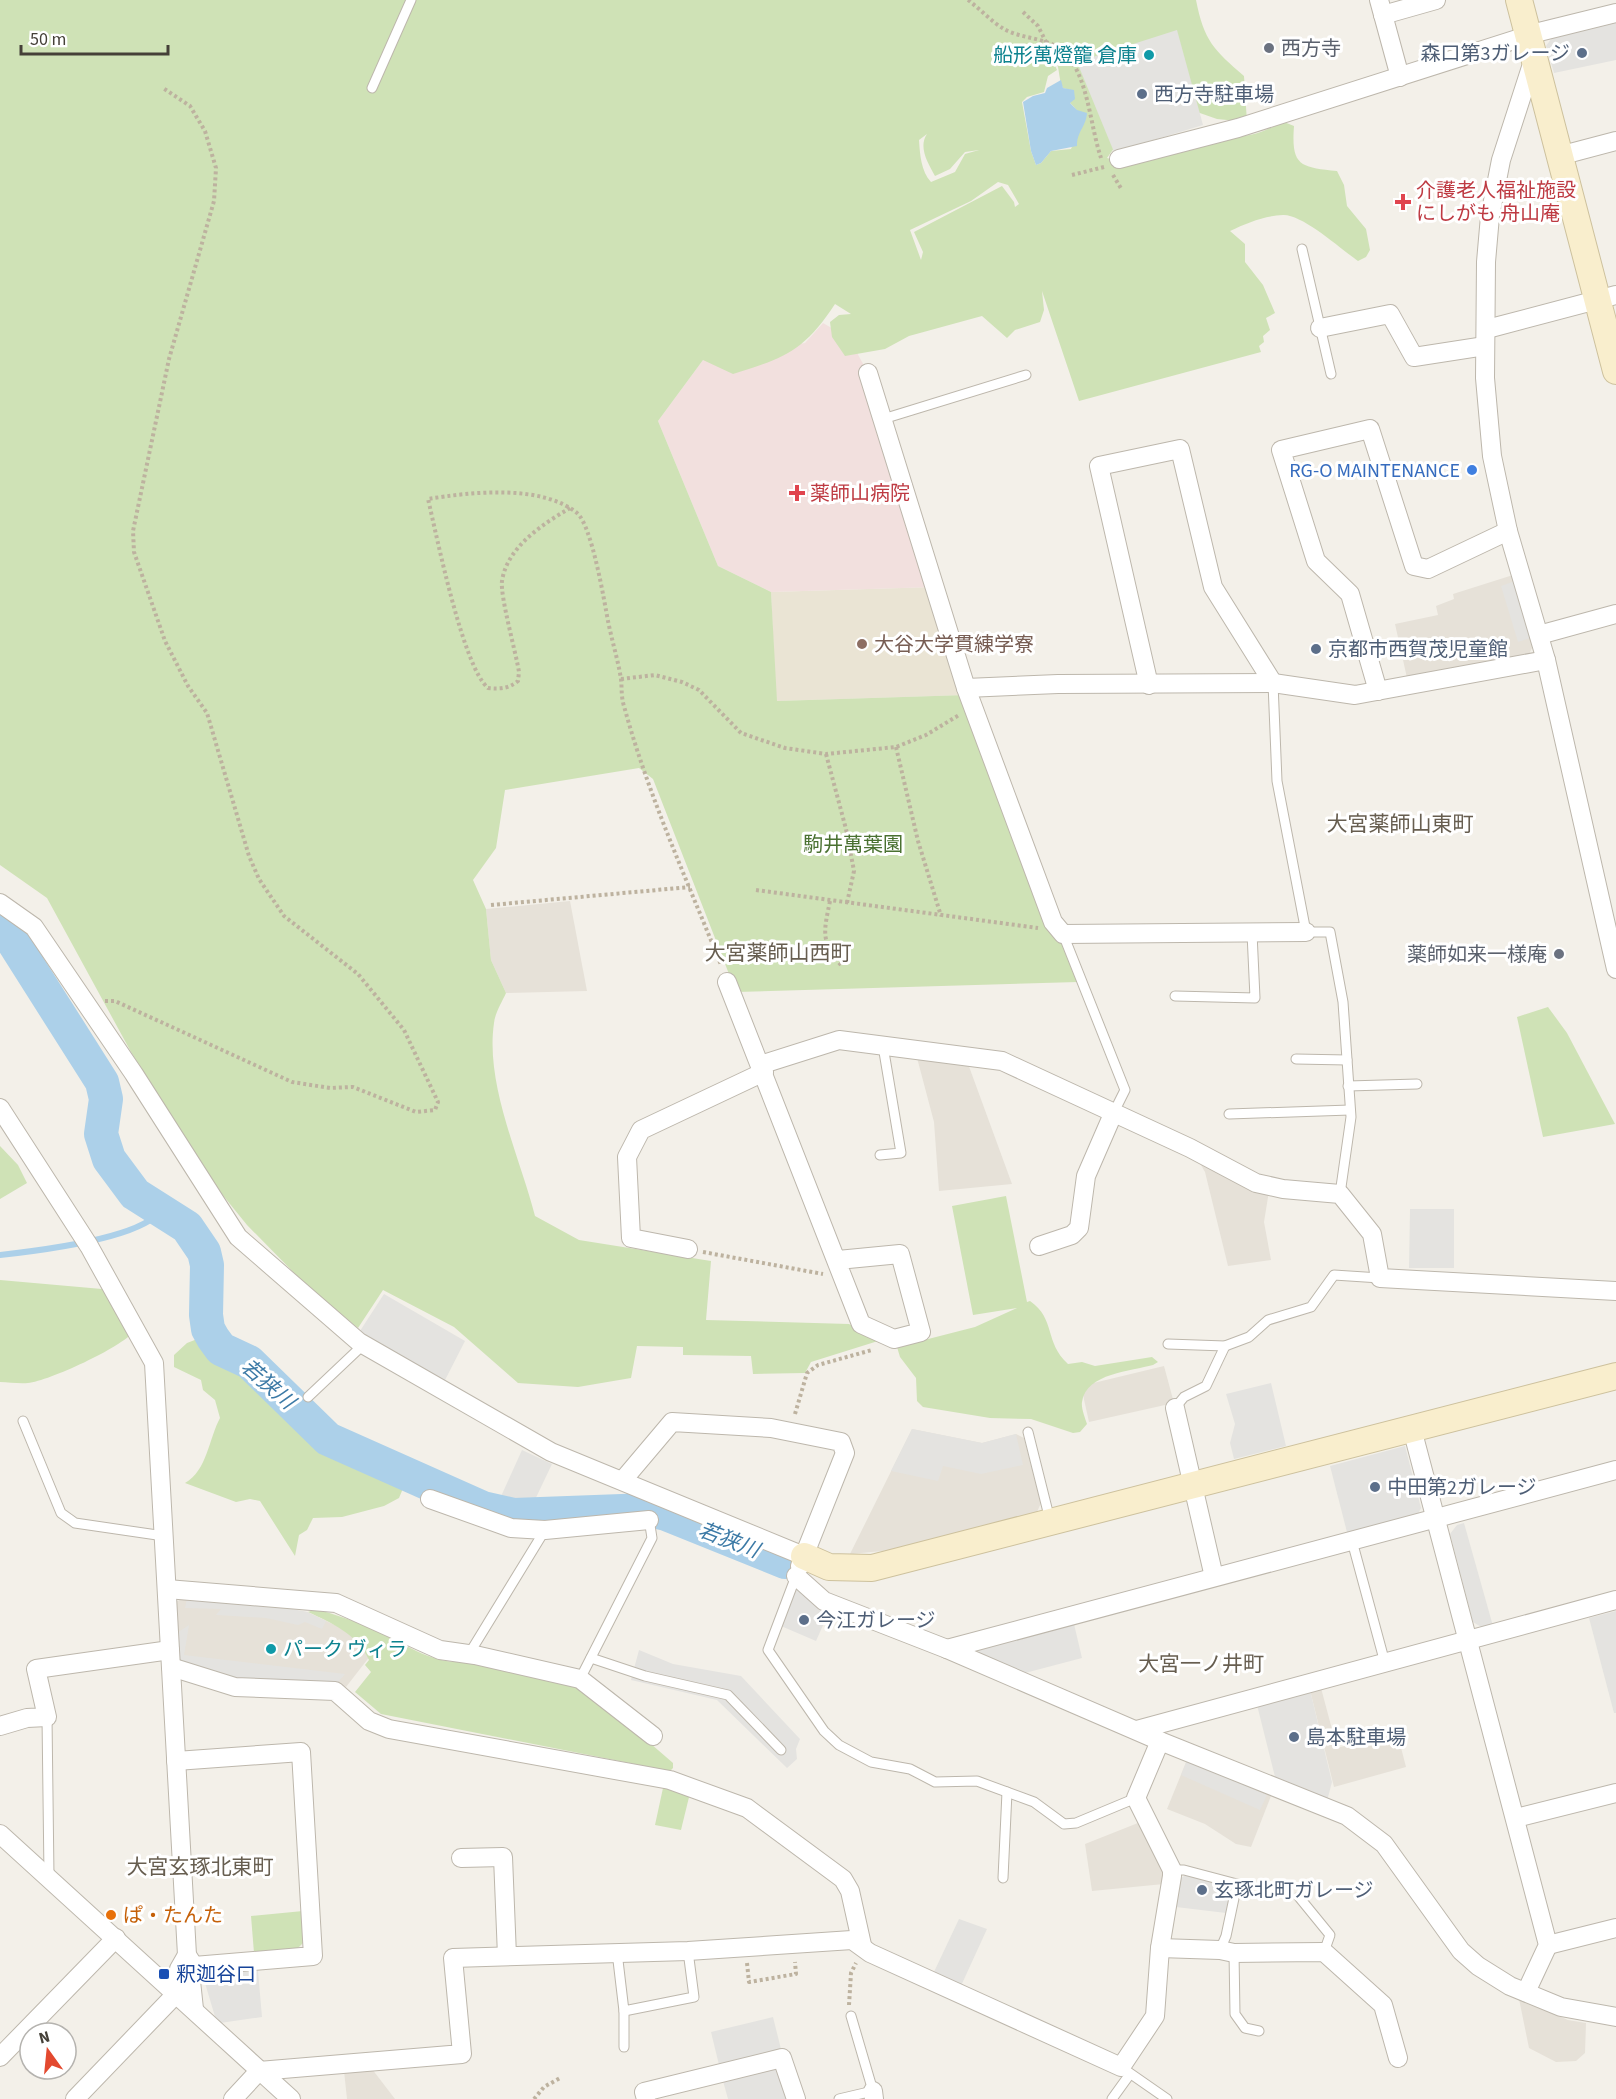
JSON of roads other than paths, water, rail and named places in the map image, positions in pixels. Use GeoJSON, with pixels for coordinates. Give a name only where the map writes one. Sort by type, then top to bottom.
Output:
{"type":"FeatureCollection","features":[{"type":"Feature","properties":{"kind":"street"},"geometry":{"type":"LineString","coordinates":[[1400,77],[1381,8],[1436,0]]}},
{"type":"Feature","properties":{"kind":"street"},"geometry":{"type":"LineString","coordinates":[[1519,0],[1559,156],[1606,297],[1616,371]]}},
{"type":"Feature","properties":{"kind":"street"},"geometry":{"type":"LineString","coordinates":[[1112,163],[1238,128],[1400,77],[1532,46],[1616,13]]}},
{"type":"Feature","properties":{"kind":"street"},"geometry":{"type":"LineString","coordinates":[[1532,46],[1501,160],[1490,216],[1486,262],[1485,378],[1492,456],[1508,531],[1546,660],[1616,969]]}},
{"type":"Feature","properties":{"kind":"street"},"geometry":{"type":"LineString","coordinates":[[1559,156],[1616,141]]}},
{"type":"Feature","properties":{"kind":"street"},"geometry":{"type":"LineString","coordinates":[[1320,328],[1390,314],[1414,357],[1486,338],[1606,297]]}},
{"type":"Feature","properties":{"kind":"street"},"geometry":{"type":"LineString","coordinates":[[868,373],[966,688],[1053,922],[1062,932],[1306,932]]}},
{"type":"Feature","properties":{"kind":"street"},"geometry":{"type":"LineString","coordinates":[[1378,691],[1350,594],[1316,561],[1281,450],[1370,429],[1414,566],[1428,569],[1508,531]]}},
{"type":"Feature","properties":{"kind":"street"},"geometry":{"type":"LineString","coordinates":[[1149,685],[1099,466],[1180,449],[1213,587],[1273,683]]}},
{"type":"Feature","properties":{"kind":"street"},"geometry":{"type":"LineString","coordinates":[[1539,635],[1616,614]]}},
{"type":"Feature","properties":{"kind":"street"},"geometry":{"type":"LineString","coordinates":[[966,688],[1058,684],[1273,683],[1356,695],[1546,660]]}},
{"type":"Feature","properties":{"kind":"street"},"geometry":{"type":"LineString","coordinates":[[0,903],[34,927],[83,1002],[135,1074],[238,1237],[363,1345],[551,1452],[623,1480],[661,1512],[705,1526],[800,1567],[872,1568],[1616,1376]]}},
{"type":"Feature","properties":{"kind":"street"},"geometry":{"type":"LineString","coordinates":[[727,982],[838,1260],[861,1324],[894,1339],[921,1332],[900,1254],[838,1260]]}},
{"type":"Feature","properties":{"kind":"street"},"geometry":{"type":"LineString","coordinates":[[695,1250],[631,1238],[627,1157],[641,1130],[762,1068],[839,1040],[1002,1061],[1190,1148],[1256,1183],[1283,1189],[1340,1194],[1372,1234],[1380,1278],[1616,1291]]}},
{"type":"Feature","properties":{"kind":"street"},"geometry":{"type":"LineString","coordinates":[[0,1108],[89,1246],[154,1363],[176,1761],[191,1960],[190,1981],[194,2010]]}},
{"type":"Feature","properties":{"kind":"street"},"geometry":{"type":"LineString","coordinates":[[1039,1246],[1072,1235],[1079,1228],[1086,1176],[1113,1114]]}},
{"type":"Feature","properties":{"kind":"street"},"geometry":{"type":"LineString","coordinates":[[1175,1408],[1214,1577]]}},
{"type":"Feature","properties":{"kind":"street"},"geometry":{"type":"LineString","coordinates":[[623,1480],[672,1422],[788,1431],[841,1442],[845,1453],[800,1567]]}},
{"type":"Feature","properties":{"kind":"street"},"geometry":{"type":"LineString","coordinates":[[1413,1429],[1548,1945],[1526,1992]]}},
{"type":"Feature","properties":{"kind":"street"},"geometry":{"type":"LineString","coordinates":[[947,1649],[1616,1470]]}},
{"type":"Feature","properties":{"kind":"street"},"geometry":{"type":"LineString","coordinates":[[430,1499],[511,1528],[545,1530],[661,1512]]}},
{"type":"Feature","properties":{"kind":"street"},"geometry":{"type":"LineString","coordinates":[[800,1567],[824,1600],[947,1649],[1160,1741],[1347,1816],[1384,1844],[1461,1951],[1478,1966],[1510,1986],[1561,2007],[1616,2017]]}},
{"type":"Feature","properties":{"kind":"street"},"geometry":{"type":"LineString","coordinates":[[167,1590],[336,1603],[440,1650],[469,1654],[580,1679],[653,1736]]}},
{"type":"Feature","properties":{"kind":"street"},"geometry":{"type":"LineString","coordinates":[[1137,1730],[1616,1600]]}},
{"type":"Feature","properties":{"kind":"street"},"geometry":{"type":"LineString","coordinates":[[0,1726],[27,1718],[47,1717],[36,1669],[171,1659],[235,1687],[336,1691],[369,1721],[389,1729],[670,1780],[747,1808],[843,1879],[850,1891],[864,1946]]}},
{"type":"Feature","properties":{"kind":"street"},"geometry":{"type":"LineString","coordinates":[[233,2099],[260,2071],[462,2054],[453,1958],[688,1952],[852,1940],[864,1946],[870,1953],[1126,2071],[1155,2016],[1160,1947],[1172,1870],[1136,1798],[1160,1741]]}},
{"type":"Feature","properties":{"kind":"street"},"geometry":{"type":"LineString","coordinates":[[75,2099],[176,1994],[179,1969],[191,1960],[313,1956],[301,1752],[176,1761]]}},
{"type":"Feature","properties":{"kind":"street"},"geometry":{"type":"LineString","coordinates":[[1516,1818],[1616,1793]]}},
{"type":"Feature","properties":{"kind":"street"},"geometry":{"type":"LineString","coordinates":[[0,1834],[291,2099]]}},
{"type":"Feature","properties":{"kind":"street"},"geometry":{"type":"LineString","coordinates":[[461,1858],[503,1857],[507,1956]]}},
{"type":"Feature","properties":{"kind":"street"},"geometry":{"type":"LineString","coordinates":[[1548,1945],[1616,1928]]}},
{"type":"Feature","properties":{"kind":"street"},"geometry":{"type":"LineString","coordinates":[[0,2057],[116,1938]]}},
{"type":"Feature","properties":{"kind":"street"},"geometry":{"type":"LineString","coordinates":[[1160,1947],[1227,1951],[1324,1952],[1383,2005],[1398,2058]]}},
{"type":"Feature","properties":{"kind":"street"},"geometry":{"type":"LineString","coordinates":[[646,2099],[644,2092],[782,2058],[796,2099]]}},
{"type":"Feature","properties":{"kind":"lane"},"geometry":{"type":"LineString","coordinates":[[372,88],[411,0]]}},
{"type":"Feature","properties":{"kind":"lane"},"geometry":{"type":"LineString","coordinates":[[1302,249],[1330,374]]}},
{"type":"Feature","properties":{"kind":"lane"},"geometry":{"type":"LineString","coordinates":[[883,419],[1026,375]]}},
{"type":"Feature","properties":{"kind":"lane"},"geometry":{"type":"LineString","coordinates":[[1273,683],[1277,782],[1306,932],[1330,933],[1343,1002],[1350,1110],[1340,1194]]}},
{"type":"Feature","properties":{"kind":"lane"},"geometry":{"type":"LineString","coordinates":[[1062,932],[1125,1090],[1113,1114]]}},
{"type":"Feature","properties":{"kind":"lane"},"geometry":{"type":"LineString","coordinates":[[1175,996],[1255,998],[1252,933]]}},
{"type":"Feature","properties":{"kind":"lane"},"geometry":{"type":"LineString","coordinates":[[880,1155],[901,1153],[883,1046]]}},
{"type":"Feature","properties":{"kind":"lane"},"geometry":{"type":"LineString","coordinates":[[1296,1059],[1347,1060]]}},
{"type":"Feature","properties":{"kind":"lane"},"geometry":{"type":"LineString","coordinates":[[1348,1086],[1417,1084]]}},
{"type":"Feature","properties":{"kind":"lane"},"geometry":{"type":"LineString","coordinates":[[1229,1114],[1350,1110]]}},
{"type":"Feature","properties":{"kind":"lane"},"geometry":{"type":"LineString","coordinates":[[1168,1344],[1225,1346],[1249,1337],[1268,1320],[1311,1307],[1334,1275],[1380,1278]]}},
{"type":"Feature","properties":{"kind":"lane"},"geometry":{"type":"LineString","coordinates":[[308,1397],[363,1345]]}},
{"type":"Feature","properties":{"kind":"lane"},"geometry":{"type":"LineString","coordinates":[[1175,1408],[1184,1397],[1206,1386],[1225,1346]]}},
{"type":"Feature","properties":{"kind":"lane"},"geometry":{"type":"LineString","coordinates":[[23,1420],[61,1513],[75,1523],[164,1536]]}},
{"type":"Feature","properties":{"kind":"lane"},"geometry":{"type":"LineString","coordinates":[[1028,1432],[1050,1523]]}},
{"type":"Feature","properties":{"kind":"lane"},"geometry":{"type":"LineString","coordinates":[[580,1679],[652,1538],[661,1512]]}},
{"type":"Feature","properties":{"kind":"lane"},"geometry":{"type":"LineString","coordinates":[[469,1654],[545,1530]]}},
{"type":"Feature","properties":{"kind":"lane"},"geometry":{"type":"LineString","coordinates":[[1352,1540],[1385,1663]]}},
{"type":"Feature","properties":{"kind":"lane"},"geometry":{"type":"LineString","coordinates":[[800,1567],[768,1650],[824,1731],[839,1745],[871,1762],[910,1769],[935,1782],[977,1781],[1034,1802],[1064,1824],[1076,1823],[1136,1798]]}},
{"type":"Feature","properties":{"kind":"lane"},"geometry":{"type":"LineString","coordinates":[[591,1658],[645,1676],[728,1695],[781,1750]]}},
{"type":"Feature","properties":{"kind":"lane"},"geometry":{"type":"LineString","coordinates":[[47,1717],[49,1878]]}},
{"type":"Feature","properties":{"kind":"lane"},"geometry":{"type":"LineString","coordinates":[[1003,1878],[1007,1792]]}},
{"type":"Feature","properties":{"kind":"lane"},"geometry":{"type":"LineString","coordinates":[[1172,1870],[1184,1870],[1237,1884],[1226,1936],[1235,2014],[1245,2028],[1259,2031]]}},
{"type":"Feature","properties":{"kind":"lane"},"geometry":{"type":"LineString","coordinates":[[1299,1897],[1330,1935],[1324,1952]]}},
{"type":"Feature","properties":{"kind":"lane"},"geometry":{"type":"LineString","coordinates":[[624,2010],[694,1996],[688,1952]]}},
{"type":"Feature","properties":{"kind":"lane"},"geometry":{"type":"LineString","coordinates":[[617,1953],[624,2010],[624,2047]]}},
{"type":"Feature","properties":{"kind":"lane"},"geometry":{"type":"LineString","coordinates":[[839,2099],[874,2095],[851,2016]]}},
{"type":"Feature","properties":{"kind":"lane"},"geometry":{"type":"LineString","coordinates":[[1112,2099],[1126,2071],[1167,2099]]}},
{"type":"Feature","properties":{"kind":"water"},"geometry":{"type":"Polygon","coordinates":[[[1061,80],[1063,88],[1074,90],[1075,99],[1070,103],[1077,110],[1087,113],[1086,118],[1078,136],[1077,146],[1051,151],[1041,163],[1036,165],[1031,151],[1023,102],[1045,93],[1047,88],[1061,80]]]}},
{"type":"Feature","properties":{"kind":"waterway","name":"若狭川"},"geometry":{"type":"LineString","coordinates":[[0,921],[102,1082],[106,1099],[101,1134],[109,1159],[135,1194],[187,1227],[204,1252],[207,1265],[206,1315],[208,1329],[213,1338],[221,1349],[249,1362],[328,1439],[483,1508],[514,1515],[649,1510],[666,1514],[785,1562]]}},
{"type":"Feature","properties":{"kind":"waterway"},"geometry":{"type":"LineString","coordinates":[[0,1255],[62,1247],[111,1236],[133,1229],[150,1220],[161,1210]]}},
{"type":"Feature","properties":{"kind":"place","name":"西方寺"},"geometry":{"type":"Point","coordinates":[1269,48]}},
{"type":"Feature","properties":{"kind":"place","name":"森口第3ガレージ"},"geometry":{"type":"Point","coordinates":[1582,53]}},
{"type":"Feature","properties":{"kind":"place","name":"船形萬燈籠 倉庫"},"geometry":{"type":"Point","coordinates":[1149,55]}},
{"type":"Feature","properties":{"kind":"place","name":"西方寺駐車場"},"geometry":{"type":"Point","coordinates":[1142,94]}},
{"type":"Feature","properties":{"kind":"place","name":"介護老人福祉施設 にしがも 舟山庵"},"geometry":{"type":"Point","coordinates":[1403,202]}},
{"type":"Feature","properties":{"kind":"place","name":"RG-O MAINTENANCE"},"geometry":{"type":"Point","coordinates":[1472,470]}},
{"type":"Feature","properties":{"kind":"place","name":"薬師山病院"},"geometry":{"type":"Point","coordinates":[797,493]}},
{"type":"Feature","properties":{"kind":"place","name":"大谷大学貫練学寮"},"geometry":{"type":"Point","coordinates":[862,644]}},
{"type":"Feature","properties":{"kind":"place","name":"京都市西賀茂児童館"},"geometry":{"type":"Point","coordinates":[1316,649]}},
{"type":"Feature","properties":{"kind":"place","name":"薬師如来一様庵"},"geometry":{"type":"Point","coordinates":[1559,954]}},
{"type":"Feature","properties":{"kind":"place","name":"中田第2ガレージ"},"geometry":{"type":"Point","coordinates":[1375,1487]}},
{"type":"Feature","properties":{"kind":"place","name":"今江ガレージ"},"geometry":{"type":"Point","coordinates":[804,1620]}},
{"type":"Feature","properties":{"kind":"place","name":"パーク ヴィラ"},"geometry":{"type":"Point","coordinates":[271,1649]}},
{"type":"Feature","properties":{"kind":"place","name":"島本駐車場"},"geometry":{"type":"Point","coordinates":[1294,1737]}},
{"type":"Feature","properties":{"kind":"place","name":"玄琢北町ガレージ"},"geometry":{"type":"Point","coordinates":[1202,1890]}},
{"type":"Feature","properties":{"kind":"place","name":"ぱ・たんた"},"geometry":{"type":"Point","coordinates":[111,1915]}},
{"type":"Feature","properties":{"kind":"place","name":"釈迦谷口"},"geometry":{"type":"Point","coordinates":[164,1974]}},
{"type":"Feature","properties":{"kind":"district","name":"大宮薬師山東町"},"geometry":{"type":"Point","coordinates":[1400,824]}},
{"type":"Feature","properties":{"kind":"district","name":"大宮薬師山西町"},"geometry":{"type":"Point","coordinates":[778,953]}},
{"type":"Feature","properties":{"kind":"district","name":"大宮一ノ井町"},"geometry":{"type":"Point","coordinates":[1201,1664]}},
{"type":"Feature","properties":{"kind":"district","name":"大宮玄琢北東町"},"geometry":{"type":"Point","coordinates":[200,1867]}},
{"type":"Feature","properties":{"kind":"park label","name":"駒井萬葉園"},"geometry":{"type":"Point","coordinates":[853,844]}}]}
